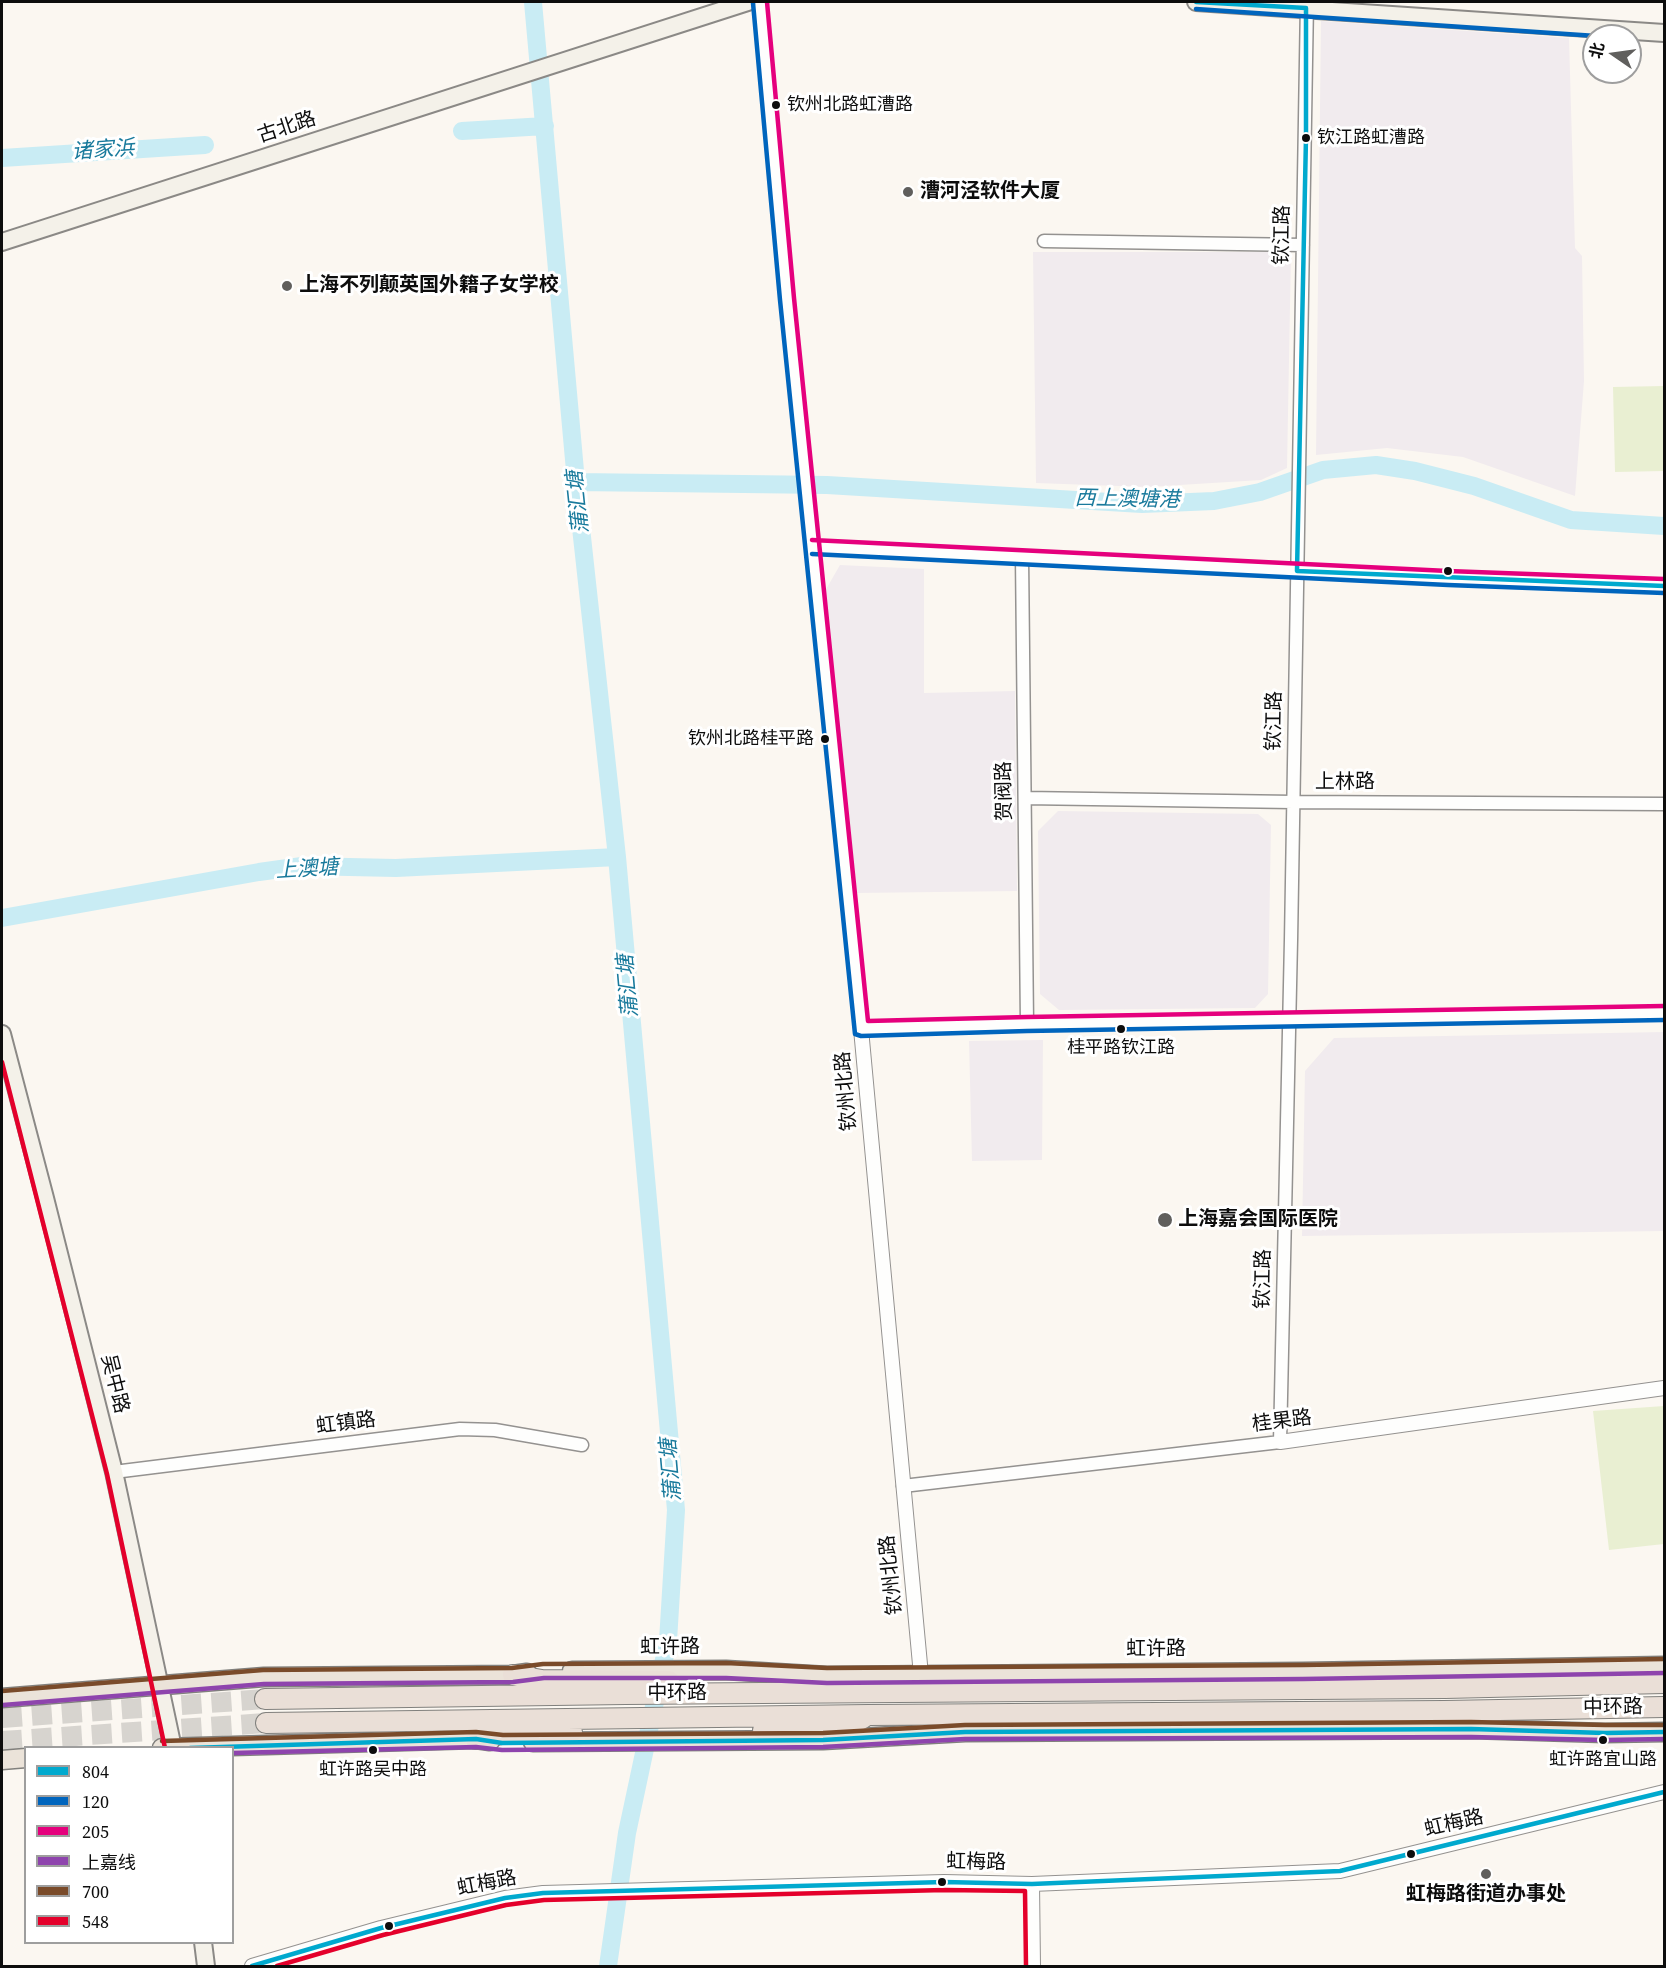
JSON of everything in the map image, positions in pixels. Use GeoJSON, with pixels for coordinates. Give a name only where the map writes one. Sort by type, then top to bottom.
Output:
{"type":"FeatureCollection","features":[{"type":"Feature","properties":{"kind":"highway"},"geometry":{"type":"LineString","coordinates":[[513,1675],[542,1680],[628,1682]]}},
{"type":"Feature","properties":{"kind":"highway","name":"中环路"},"geometry":{"type":"LineString","coordinates":[[265,1699],[628,1682],[690,1682],[805,1693],[1434,1688],[1665,1683]]}},
{"type":"Feature","properties":{"kind":"highway","name":"中环路"},"geometry":{"type":"LineString","coordinates":[[266,1723],[620,1730],[682,1729],[868,1715],[1420,1712],[1665,1707]]}},
{"type":"Feature","properties":{"kind":"highway"},"geometry":{"type":"LineString","coordinates":[[476,1739],[502,1734],[620,1730]]}},
{"type":"Feature","properties":{"kind":"main road","name":"古北路"},"geometry":{"type":"LineString","coordinates":[[2,242],[748,2]]}},
{"type":"Feature","properties":{"kind":"main road"},"geometry":{"type":"LineString","coordinates":[[1196,2],[1307,5],[1665,33]]}},
{"type":"Feature","properties":{"kind":"main road","name":"吴中路"},"geometry":{"type":"LineString","coordinates":[[2,1034],[114,1472],[161,1686],[170,1746]]}},
{"type":"Feature","properties":{"kind":"main road","name":"虹许路"},"geometry":{"type":"LineString","coordinates":[[690,1682],[827,1676],[1665,1666]]}},
{"type":"Feature","properties":{"kind":"main road"},"geometry":{"type":"LineString","coordinates":[[2,1698],[264,1677],[513,1675]]}},
{"type":"Feature","properties":{"kind":"main road"},"geometry":{"type":"LineString","coordinates":[[682,1729],[823,1740],[989,1731],[1471,1729],[1605,1733],[1665,1732]]}},
{"type":"Feature","properties":{"kind":"main road"},"geometry":{"type":"LineString","coordinates":[[208,1746],[476,1739]]}},
{"type":"Feature","properties":{"kind":"main road"},"geometry":{"type":"LineString","coordinates":[[2,1760],[24,1758]]}},
{"type":"Feature","properties":{"kind":"main road"},"geometry":{"type":"LineString","coordinates":[[202,1944],[206,1966]]}},
{"type":"Feature","properties":{"kind":"street","name":"钦州北路"},"geometry":{"type":"LineString","coordinates":[[760,2],[804,473],[861,1029],[921,1675]]}},
{"type":"Feature","properties":{"kind":"street","name":"钦江路"},"geometry":{"type":"LineString","coordinates":[[1280,1442],[1290,1019],[1307,5]]}},
{"type":"Feature","properties":{"kind":"street"},"geometry":{"type":"LineString","coordinates":[[1044,241],[1303,245]]}},
{"type":"Feature","properties":{"kind":"street"},"geometry":{"type":"LineString","coordinates":[[812,547],[1297,571],[1665,586]]}},
{"type":"Feature","properties":{"kind":"street","name":"贺阀路"},"geometry":{"type":"LineString","coordinates":[[1022,557],[1027,1024]]}},
{"type":"Feature","properties":{"kind":"street","name":"上林路"},"geometry":{"type":"LineString","coordinates":[[1025,798],[1665,804]]}},
{"type":"Feature","properties":{"kind":"street"},"geometry":{"type":"LineString","coordinates":[[861,1029],[1665,1013]]}},
{"type":"Feature","properties":{"kind":"street","name":"桂果路"},"geometry":{"type":"LineString","coordinates":[[903,1486],[1280,1442],[1665,1388]]}},
{"type":"Feature","properties":{"kind":"street","name":"虹镇路"},"geometry":{"type":"LineString","coordinates":[[114,1472],[460,1429],[495,1430],[582,1445]]}},
{"type":"Feature","properties":{"kind":"street","name":"虹梅路"},"geometry":{"type":"LineString","coordinates":[[252,1966],[381,1928],[505,1898],[543,1893],[944,1882],[1032,1884],[1340,1871],[1665,1792]]}},
{"type":"Feature","properties":{"kind":"street"},"geometry":{"type":"LineString","coordinates":[[1032,1884],[1033,1966]]}},
{"type":"Feature","properties":{"kind":"shaded area"},"geometry":{"type":"Polygon","coordinates":[[[1321,21],[1569,38],[1575,248],[1582,256],[1584,381],[1575,496],[1463,457],[1387,448],[1316,455],[1321,21]]]}},
{"type":"Feature","properties":{"kind":"shaded area"},"geometry":{"type":"Polygon","coordinates":[[[1033,252],[1291,252],[1287,468],[1261,480],[1147,487],[1036,483],[1033,252]]]}},
{"type":"Feature","properties":{"kind":"shaded area"},"geometry":{"type":"Polygon","coordinates":[[[840,565],[924,569],[924,693],[1015,691],[1017,891],[857,893],[825,591],[840,565]]]}},
{"type":"Feature","properties":{"kind":"shaded area"},"geometry":{"type":"Polygon","coordinates":[[[1058,811],[1258,814],[1271,825],[1268,994],[1255,1008],[1059,1010],[1040,994],[1038,831],[1058,811]]]}},
{"type":"Feature","properties":{"kind":"shaded area"},"geometry":{"type":"Polygon","coordinates":[[[1664,1032],[1664,1231],[1302,1236],[1305,1071],[1334,1038],[1664,1032]]]}},
{"type":"Feature","properties":{"kind":"shaded area"},"geometry":{"type":"Polygon","coordinates":[[[1043,1040],[1042,1160],[972,1161],[969,1041],[1043,1040]]]}},
{"type":"Feature","properties":{"kind":"green space"},"geometry":{"type":"Polygon","coordinates":[[[1664,386],[1664,471],[1615,472],[1613,387],[1664,386]]]}},
{"type":"Feature","properties":{"kind":"green space"},"geometry":{"type":"Polygon","coordinates":[[[1664,1406],[1664,1544],[1609,1550],[1593,1411],[1664,1406]]]}},
{"type":"Feature","properties":{"kind":"waterway","name":"蒲汇塘"},"geometry":{"type":"LineString","coordinates":[[533,2],[576,482],[617,857],[676,1510],[668,1641],[627,1833],[608,1966]]}},
{"type":"Feature","properties":{"kind":"waterway","name":"诸家浜"},"geometry":{"type":"LineString","coordinates":[[462,131],[545,126]]}},
{"type":"Feature","properties":{"kind":"waterway","name":"诸家浜"},"geometry":{"type":"LineString","coordinates":[[2,158],[205,145]]}},
{"type":"Feature","properties":{"kind":"waterway","name":"西上澳塘港"},"geometry":{"type":"LineString","coordinates":[[576,482],[827,485],[1142,504],[1214,501],[1260,492],[1323,470],[1376,465],[1415,471],[1474,486],[1571,520],[1664,526]]}},
{"type":"Feature","properties":{"kind":"waterway","name":"上澳塘"},"geometry":{"type":"LineString","coordinates":[[2,918],[302,866],[396,868],[617,857]]}},
{"type":"Feature","properties":{"kind":"tunnel"},"geometry":{"type":"LineString","coordinates":[[2,1718],[265,1699]]}},
{"type":"Feature","properties":{"kind":"tunnel"},"geometry":{"type":"LineString","coordinates":[[2,1741],[266,1723]]}},
{"type":"Feature","properties":{"kind":"transit line","name":"205"},"geometry":{"type":"LineString","coordinates":[[767,2],[794,298],[868,1021],[1664,1006]]}},
{"type":"Feature","properties":{"kind":"transit line","name":"804"},"geometry":{"type":"LineString","coordinates":[[1196,2],[1306,8],[1306,137],[1297,571],[1664,586]]}},
{"type":"Feature","properties":{"kind":"transit line","name":"120"},"geometry":{"type":"LineString","coordinates":[[753,3],[780,300],[855,1034],[861,1036],[1664,1020]]}},
{"type":"Feature","properties":{"kind":"transit line","name":"120"},"geometry":{"type":"LineString","coordinates":[[1196,9],[1582,35]]}},
{"type":"Feature","properties":{"kind":"transit line","name":"205"},"geometry":{"type":"LineString","coordinates":[[812,540],[1448,571],[1664,579]]}},
{"type":"Feature","properties":{"kind":"transit line","name":"120"},"geometry":{"type":"LineString","coordinates":[[812,554],[1448,585],[1664,593]]}},
{"type":"Feature","properties":{"kind":"transit line","name":"548"},"geometry":{"type":"LineString","coordinates":[[2,1062],[107,1474],[165,1746]]}},
{"type":"Feature","properties":{"kind":"transit line","name":"700"},"geometry":{"type":"LineString","coordinates":[[2,1691],[263,1670],[512,1668],[543,1664],[726,1663],[827,1668],[1303,1665],[1664,1659]]}},
{"type":"Feature","properties":{"kind":"transit line","name":"上嘉线"},"geometry":{"type":"LineString","coordinates":[[3,1705],[264,1684],[513,1682],[544,1678],[726,1678],[827,1683],[1664,1673]]}},
{"type":"Feature","properties":{"kind":"transit line","name":"700"},"geometry":{"type":"LineString","coordinates":[[162,1741],[476,1732],[503,1735],[823,1733],[965,1725],[1471,1722],[1664,1725]]}},
{"type":"Feature","properties":{"kind":"transit line","name":"804"},"geometry":{"type":"LineString","coordinates":[[234,1747],[476,1739],[502,1743],[823,1740],[965,1732],[1471,1729],[1605,1733],[1664,1732]]}},
{"type":"Feature","properties":{"kind":"transit line","name":"上嘉线"},"geometry":{"type":"LineString","coordinates":[[234,1753],[476,1747],[502,1750],[823,1747],[965,1739],[1471,1737],[1664,1739]]}},
{"type":"Feature","properties":{"kind":"transit line","name":"804"},"geometry":{"type":"LineString","coordinates":[[252,1966],[381,1928],[505,1898],[543,1893],[944,1882],[1032,1884],[1340,1871],[1664,1792]]}},
{"type":"Feature","properties":{"kind":"transit line","name":"548"},"geometry":{"type":"LineString","coordinates":[[277,1966],[383,1935],[506,1905],[544,1900],[944,1890],[1025,1891],[1026,1966]]}},
{"type":"Feature","properties":{"kind":"place","name":"钦州北路虹漕路"},"geometry":{"type":"Point","coordinates":[776,105]}},
{"type":"Feature","properties":{"kind":"place","name":"钦江路虹漕路"},"geometry":{"type":"Point","coordinates":[1306,138]}},
{"type":"Feature","properties":{"kind":"place","name":"漕河泾软件大厦"},"geometry":{"type":"Point","coordinates":[908,192]}},
{"type":"Feature","properties":{"kind":"place","name":"上海不列颠英国外籍子女学校"},"geometry":{"type":"Point","coordinates":[287,286]}},
{"type":"Feature","properties":{"kind":"place","name":"钦州北路桂平路"},"geometry":{"type":"Point","coordinates":[825,739]}},
{"type":"Feature","properties":{"kind":"place","name":"桂平路钦江路"},"geometry":{"type":"Point","coordinates":[1121,1029]}},
{"type":"Feature","properties":{"kind":"place","name":"上海嘉会国际医院"},"geometry":{"type":"Point","coordinates":[1165,1220]}},
{"type":"Feature","properties":{"kind":"place","name":"虹许路宜山路"},"geometry":{"type":"Point","coordinates":[1603,1740]}},
{"type":"Feature","properties":{"kind":"place","name":"虹许路吴中路"},"geometry":{"type":"Point","coordinates":[373,1750]}},
{"type":"Feature","properties":{"kind":"place","name":"虹梅路街道办事处"},"geometry":{"type":"Point","coordinates":[1486,1874]}}]}
